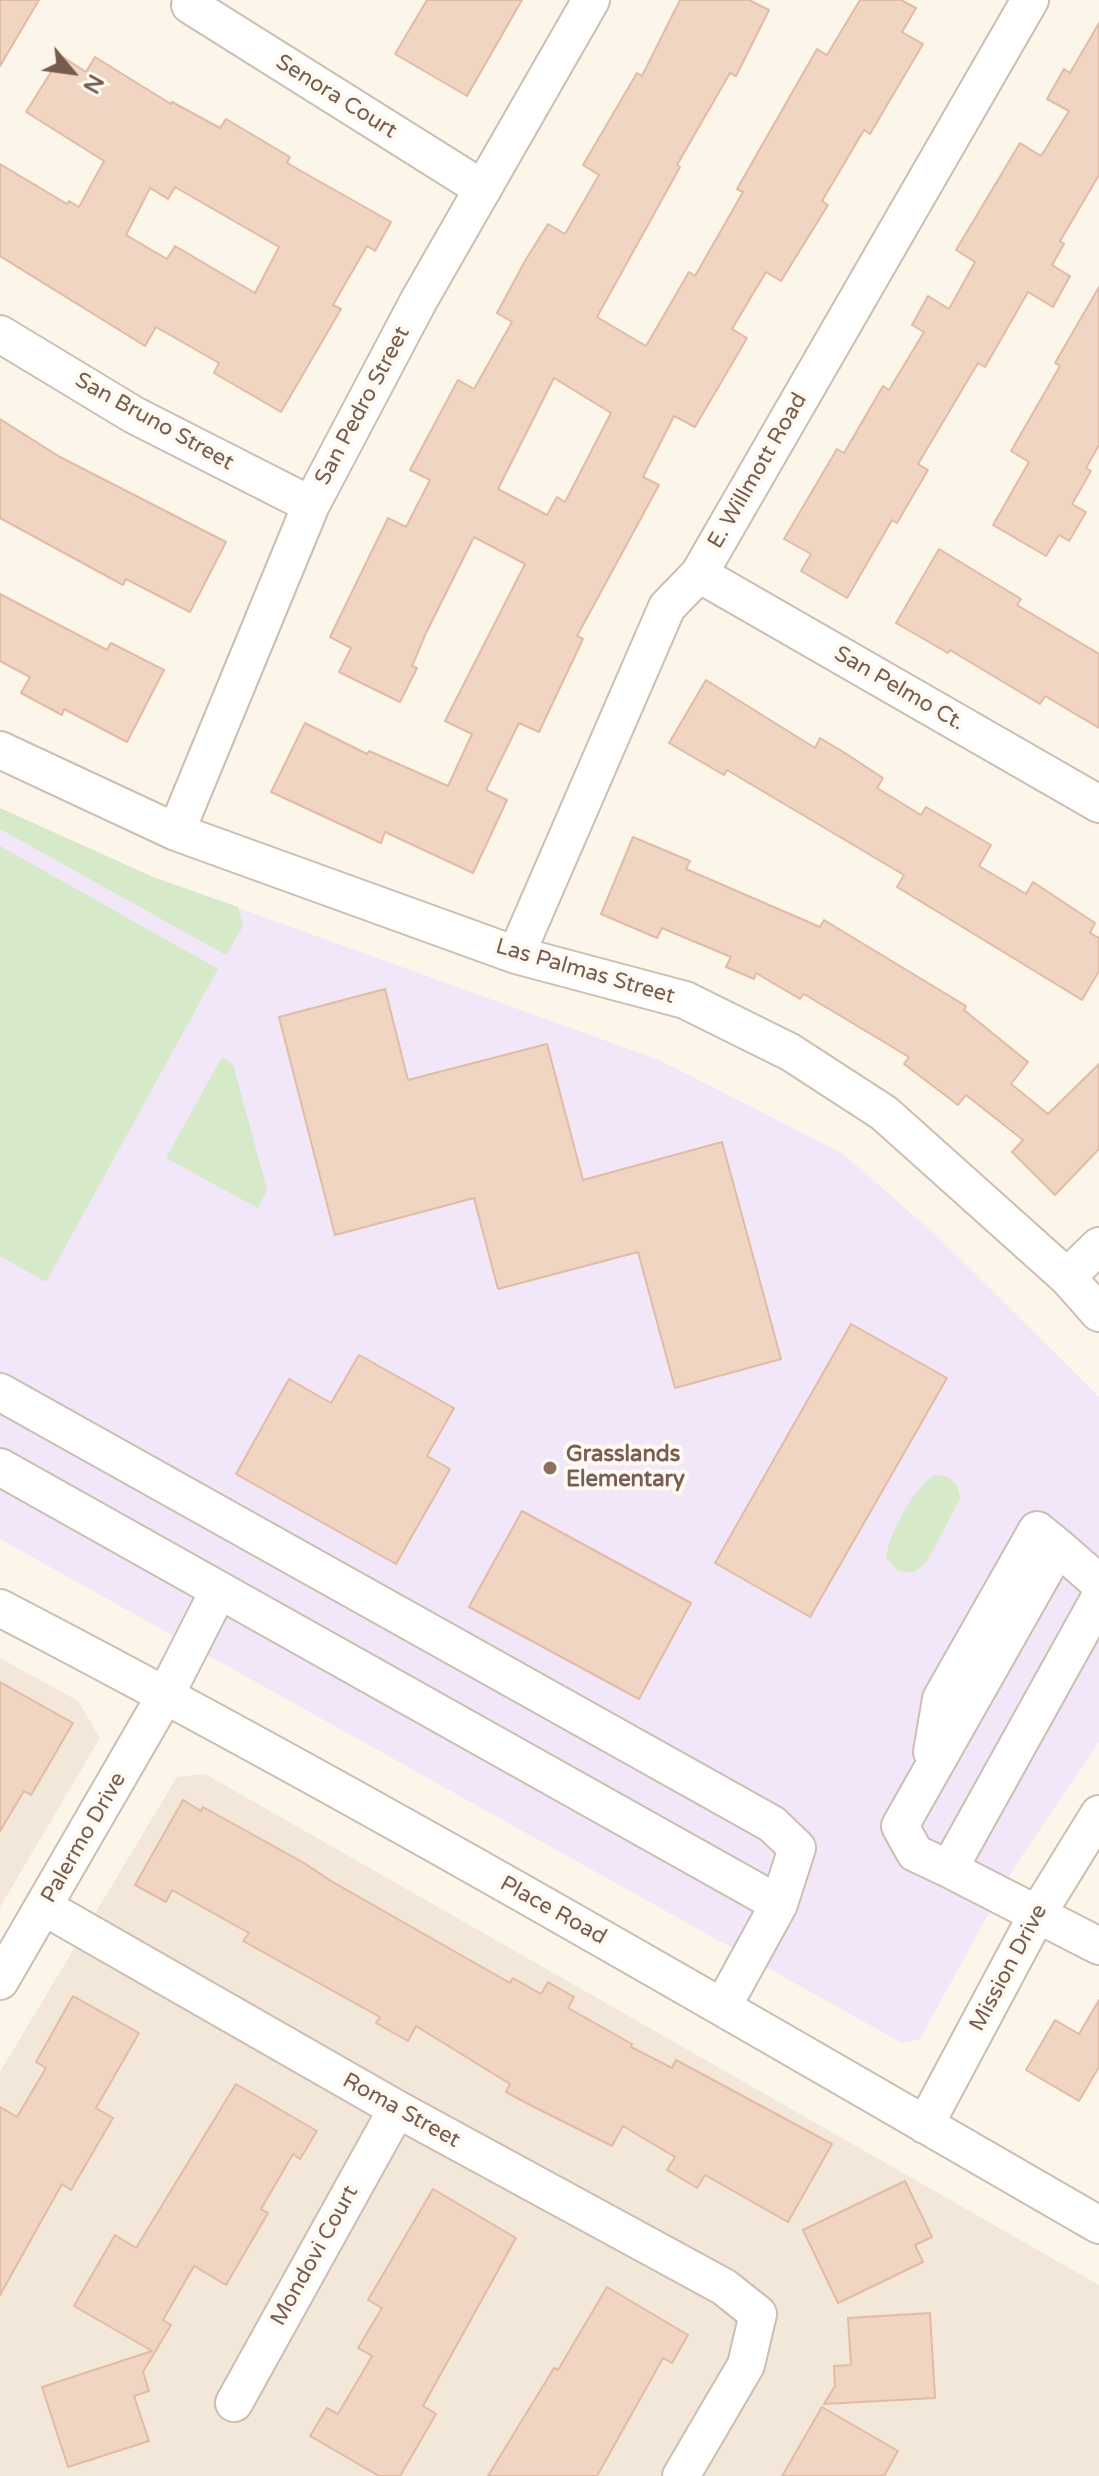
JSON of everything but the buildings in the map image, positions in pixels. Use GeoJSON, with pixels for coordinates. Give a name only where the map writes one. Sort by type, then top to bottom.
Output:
{"type":"FeatureCollection","features":[{"type":"Feature","properties":{"kind":"street","name":"San Pedro Street"},"geometry":{"type":"LineString","coordinates":[[176,832],[311,505],[419,300],[591,0]]}},
{"type":"Feature","properties":{"kind":"street","name":"E. Willmott Road"},"geometry":{"type":"LineString","coordinates":[[516,955],[667,607],[699,574],[1030,0]]}},
{"type":"Feature","properties":{"kind":"street","name":"Senora Court"},"geometry":{"type":"LineString","coordinates":[[190,5],[483,189]]}},
{"type":"Feature","properties":{"kind":"street","name":"San Bruno Street"},"geometry":{"type":"LineString","coordinates":[[0,334],[134,415],[311,505]]}},
{"type":"Feature","properties":{"kind":"street","name":"San Pelmo Ct."},"geometry":{"type":"LineString","coordinates":[[699,574],[1099,804]]}},
{"type":"Feature","properties":{"kind":"street","name":"Las Palmas Street"},"geometry":{"type":"LineString","coordinates":[[0,750],[176,832],[516,955],[685,1000],[790,1052],[884,1113],[1067,1277],[1099,1313]]}},
{"type":"Feature","properties":{"kind":"street"},"geometry":{"type":"LineString","coordinates":[[1067,1277],[1099,1246]]}},
{"type":"Feature","properties":{"kind":"street"},"geometry":{"type":"LineString","coordinates":[[0,1392],[772,1824],[797,1848],[779,1904],[723,2006]]}},
{"type":"Feature","properties":{"kind":"street"},"geometry":{"type":"LineString","coordinates":[[0,1467],[779,1904]]}},
{"type":"Feature","properties":{"kind":"street"},"geometry":{"type":"LineString","coordinates":[[1099,1583],[1037,1530],[941,1699],[928,1776],[900,1826],[915,1853],[1099,1946]]}},
{"type":"Feature","properties":{"kind":"street","name":"Palermo Drive"},"geometry":{"type":"LineString","coordinates":[[0,1981],[166,1694],[219,1590]]}},
{"type":"Feature","properties":{"kind":"street"},"geometry":{"type":"LineString","coordinates":[[949,1869],[1099,1599]]}},
{"type":"Feature","properties":{"kind":"street","name":"Place Road"},"geometry":{"type":"LineString","coordinates":[[0,1608],[166,1694],[723,2006],[1099,2225]]}},
{"type":"Feature","properties":{"kind":"street","name":"Mission Drive"},"geometry":{"type":"LineString","coordinates":[[925,2125],[1038,1913],[1099,1814]]}},
{"type":"Feature","properties":{"kind":"street","name":"Roma Street"},"geometry":{"type":"LineString","coordinates":[[44,1907],[397,2109],[724,2287],[758,2314],[746,2365],[681,2476]]}},
{"type":"Feature","properties":{"kind":"street","name":"Mondovi Court"},"geometry":{"type":"LineString","coordinates":[[234,2403],[397,2109]]}},
{"type":"Feature","properties":{"kind":"shaded area","name":"Grasslands Elementary"},"geometry":{"type":"Polygon","coordinates":[[[0,808],[153,877],[659,1060],[842,1153],[936,1235],[1099,1397],[1099,1742],[1013,1869],[920,2039],[902,2043],[0,1539],[0,808]]]}},
{"type":"Feature","properties":{"kind":"shaded area"},"geometry":{"type":"Polygon","coordinates":[[[0,1658],[78,1701],[100,1738],[0,1907],[0,1658]]]}},
{"type":"Feature","properties":{"kind":"shaded area"},"geometry":{"type":"Polygon","coordinates":[[[205,1774],[1099,2285],[1099,2476],[0,2476],[0,2072],[177,1777],[205,1774]]]}},
{"type":"Feature","properties":{"kind":"green space"},"geometry":{"type":"Polygon","coordinates":[[[0,808],[153,877],[238,907],[243,926],[226,955],[0,829],[0,808]]]}},
{"type":"Feature","properties":{"kind":"green space"},"geometry":{"type":"Polygon","coordinates":[[[0,846],[218,969],[46,1282],[0,1256],[0,846]]]}},
{"type":"Feature","properties":{"kind":"green space"},"geometry":{"type":"Polygon","coordinates":[[[222,1057],[233,1064],[267,1190],[258,1208],[166,1158],[222,1057]]]}},
{"type":"Feature","properties":{"kind":"green space"},"geometry":{"type":"Polygon","coordinates":[[[935,1475],[946,1476],[953,1481],[960,1499],[926,1563],[914,1572],[898,1571],[887,1559],[891,1539],[911,1500],[935,1475]]]}},
{"type":"Feature","properties":{"kind":"place","name":"Grasslands Elementary"},"geometry":{"type":"Point","coordinates":[550,1468]}}]}
